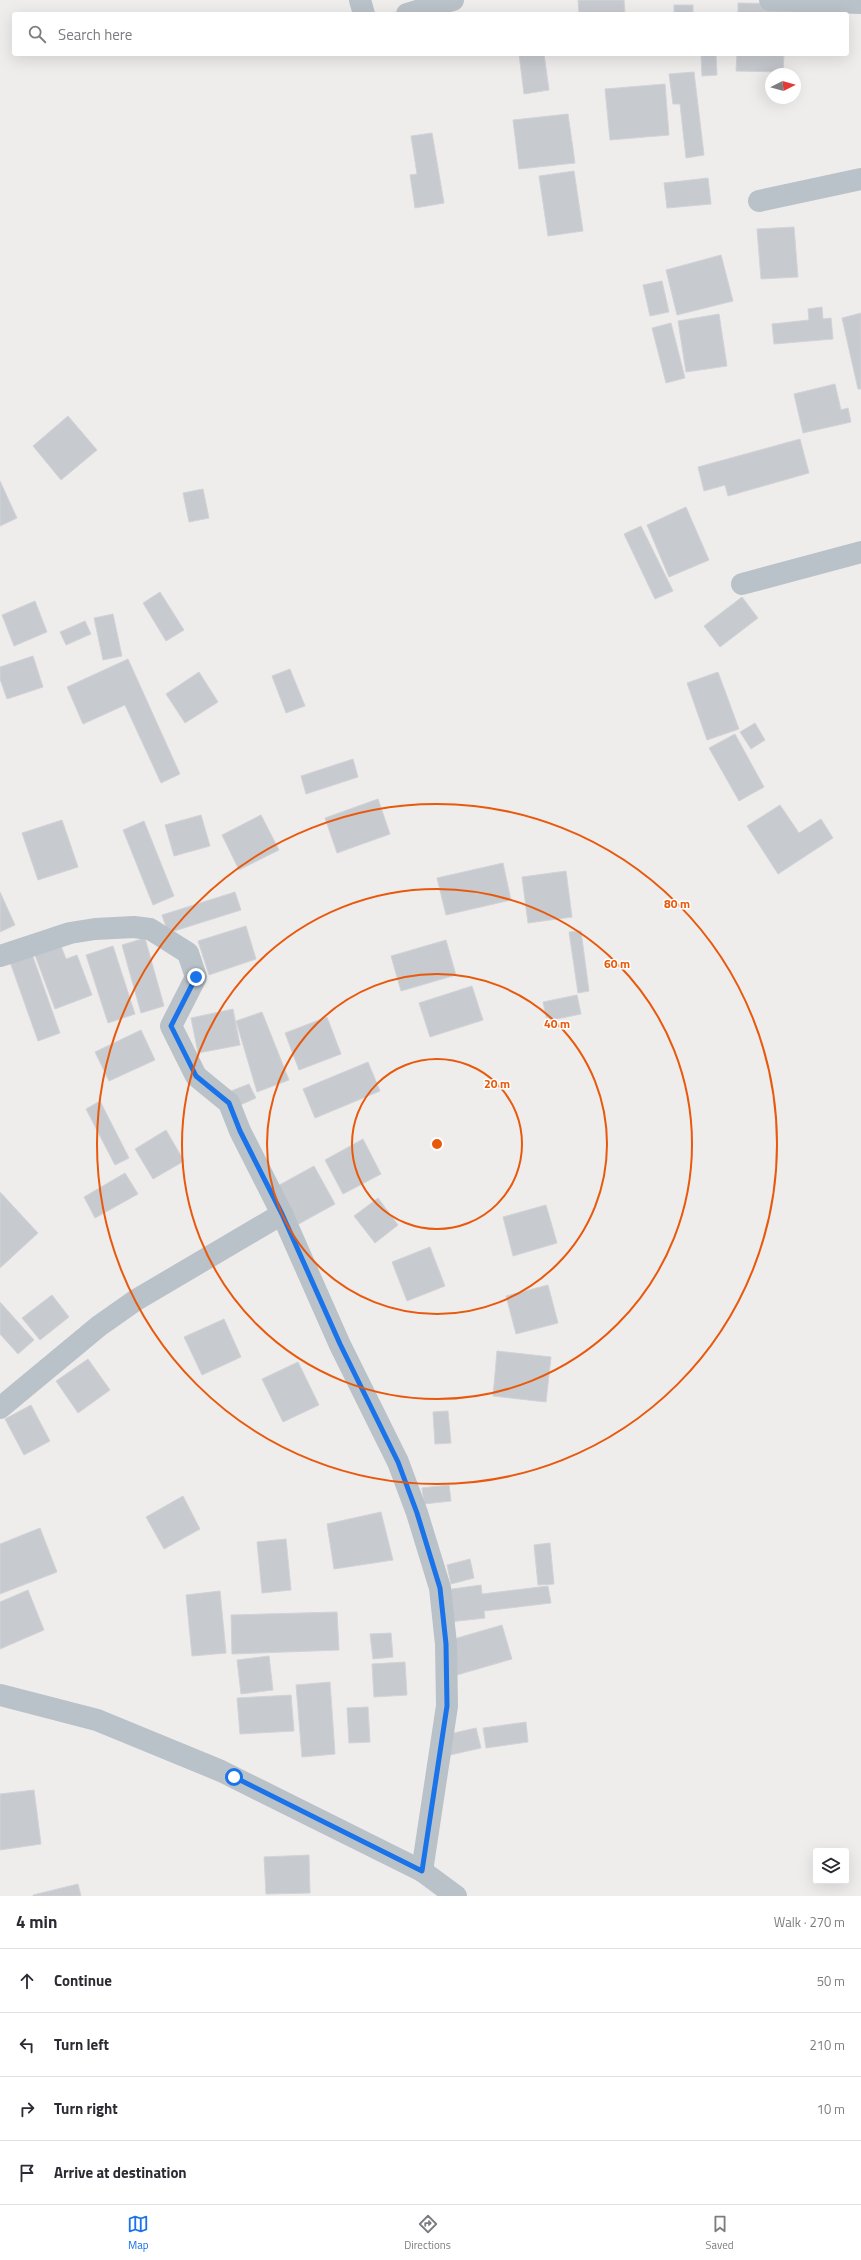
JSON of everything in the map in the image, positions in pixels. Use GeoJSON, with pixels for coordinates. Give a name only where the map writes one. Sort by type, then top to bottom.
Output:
{"type":"FeatureCollection","features":[{"type":"Feature","properties":{"kind":"street"},"geometry":{"type":"LineString","coordinates":[[360,0],[363,12]]}},
{"type":"Feature","properties":{"kind":"street"},"geometry":{"type":"LineString","coordinates":[[413,12],[452,0]]}},
{"type":"Feature","properties":{"kind":"street"},"geometry":{"type":"LineString","coordinates":[[770,0],[861,3]]}},
{"type":"Feature","properties":{"kind":"street"},"geometry":{"type":"LineString","coordinates":[[759,201],[861,180]]}},
{"type":"Feature","properties":{"kind":"street"},"geometry":{"type":"LineString","coordinates":[[742,584],[861,552]]}},
{"type":"Feature","properties":{"kind":"street"},"geometry":{"type":"LineString","coordinates":[[0,956],[70,933],[95,929],[134,927],[150,929],[188,953],[196,977],[171,1026],[196,1076],[229,1103],[240,1131],[282,1214],[340,1344],[398,1462],[417,1513],[440,1588],[446,1644],[447,1706],[422,1871]]}},
{"type":"Feature","properties":{"kind":"street"},"geometry":{"type":"LineString","coordinates":[[0,1408],[100,1326],[136,1300],[282,1214]]}},
{"type":"Feature","properties":{"kind":"street"},"geometry":{"type":"LineString","coordinates":[[0,1695],[96,1720],[221,1771],[422,1871],[456,1896]]}},
{"type":"Feature","properties":{"kind":"building"},"geometry":{"type":"Polygon","coordinates":[[[578,0],[624,0],[625,12],[579,12],[578,0]]]}},
{"type":"Feature","properties":{"kind":"building"},"geometry":{"type":"Polygon","coordinates":[[[738,3],[798,4],[798,12],[738,12],[738,3]]]}},
{"type":"Feature","properties":{"kind":"building"},"geometry":{"type":"Polygon","coordinates":[[[674,5],[693,5],[693,12],[674,12],[674,5]]]}},
{"type":"Feature","properties":{"kind":"building"},"geometry":{"type":"Polygon","coordinates":[[[519,56],[544,56],[549,90],[524,94],[519,56]]]}},
{"type":"Feature","properties":{"kind":"building"},"geometry":{"type":"Polygon","coordinates":[[[701,56],[716,56],[717,75],[702,76],[701,56]]]}},
{"type":"Feature","properties":{"kind":"building"},"geometry":{"type":"Polygon","coordinates":[[[737,56],[784,56],[783,68],[765,68],[765,72],[736,71],[737,56]]]}},
{"type":"Feature","properties":{"kind":"building"},"geometry":{"type":"Polygon","coordinates":[[[694,72],[704,155],[686,158],[680,104],[673,104],[669,74],[694,72]]]}},
{"type":"Feature","properties":{"kind":"building"},"geometry":{"type":"Polygon","coordinates":[[[665,84],[669,135],[610,140],[605,89],[665,84]]]}},
{"type":"Feature","properties":{"kind":"building"},"geometry":{"type":"Polygon","coordinates":[[[568,114],[575,163],[519,169],[513,120],[568,114]]]}},
{"type":"Feature","properties":{"kind":"building"},"geometry":{"type":"Polygon","coordinates":[[[432,133],[444,203],[415,208],[410,175],[417,174],[411,136],[432,133]]]}},
{"type":"Feature","properties":{"kind":"building"},"geometry":{"type":"Polygon","coordinates":[[[574,171],[583,231],[548,236],[539,176],[574,171]]]}},
{"type":"Feature","properties":{"kind":"building"},"geometry":{"type":"Polygon","coordinates":[[[708,178],[711,204],[667,208],[664,183],[708,178]]]}},
{"type":"Feature","properties":{"kind":"building"},"geometry":{"type":"Polygon","coordinates":[[[794,227],[798,277],[761,279],[757,229],[794,227]]]}},
{"type":"Feature","properties":{"kind":"building"},"geometry":{"type":"Polygon","coordinates":[[[721,255],[733,301],[677,315],[666,270],[721,255]]]}},
{"type":"Feature","properties":{"kind":"building"},"geometry":{"type":"Polygon","coordinates":[[[662,281],[669,312],[650,316],[643,285],[662,281]]]}},
{"type":"Feature","properties":{"kind":"building"},"geometry":{"type":"Polygon","coordinates":[[[822,307],[823,319],[831,318],[833,339],[774,344],[772,324],[809,320],[808,309],[822,307]]]}},
{"type":"Feature","properties":{"kind":"building"},"geometry":{"type":"Polygon","coordinates":[[[861,313],[861,389],[858,389],[842,318],[861,313]]]}},
{"type":"Feature","properties":{"kind":"building"},"geometry":{"type":"Polygon","coordinates":[[[719,314],[727,366],[686,372],[678,321],[719,314]]]}},
{"type":"Feature","properties":{"kind":"building"},"geometry":{"type":"Polygon","coordinates":[[[671,323],[685,378],[666,383],[652,328],[671,323]]]}},
{"type":"Feature","properties":{"kind":"building"},"geometry":{"type":"Polygon","coordinates":[[[835,384],[841,410],[848,408],[851,422],[803,433],[794,394],[835,384]]]}},
{"type":"Feature","properties":{"kind":"building"},"geometry":{"type":"Polygon","coordinates":[[[68,416],[97,450],[61,480],[33,446],[68,416]]]}},
{"type":"Feature","properties":{"kind":"building"},"geometry":{"type":"Polygon","coordinates":[[[800,439],[809,473],[728,496],[725,485],[704,491],[698,467],[800,439]]]}},
{"type":"Feature","properties":{"kind":"building"},"geometry":{"type":"Polygon","coordinates":[[[0,481],[17,518],[0,526],[0,481]]]}},
{"type":"Feature","properties":{"kind":"building"},"geometry":{"type":"Polygon","coordinates":[[[203,489],[209,518],[189,522],[183,493],[203,489]]]}},
{"type":"Feature","properties":{"kind":"building"},"geometry":{"type":"Polygon","coordinates":[[[686,507],[709,560],[669,577],[647,525],[686,507]]]}},
{"type":"Feature","properties":{"kind":"building"},"geometry":{"type":"Polygon","coordinates":[[[641,526],[673,591],[655,599],[624,534],[641,526]]]}},
{"type":"Feature","properties":{"kind":"building"},"geometry":{"type":"Polygon","coordinates":[[[160,592],[184,630],[166,641],[143,603],[160,592]]]}},
{"type":"Feature","properties":{"kind":"building"},"geometry":{"type":"Polygon","coordinates":[[[742,597],[758,618],[720,647],[704,626],[742,597]]]}},
{"type":"Feature","properties":{"kind":"building"},"geometry":{"type":"Polygon","coordinates":[[[35,601],[47,632],[14,646],[2,615],[35,601]]]}},
{"type":"Feature","properties":{"kind":"building"},"geometry":{"type":"Polygon","coordinates":[[[113,614],[122,656],[103,660],[94,618],[113,614]]]}},
{"type":"Feature","properties":{"kind":"building"},"geometry":{"type":"Polygon","coordinates":[[[85,621],[91,634],[66,645],[60,632],[85,621]]]}},
{"type":"Feature","properties":{"kind":"building"},"geometry":{"type":"Polygon","coordinates":[[[33,656],[43,687],[7,699],[0,679],[0,667],[33,656]]]}},
{"type":"Feature","properties":{"kind":"building"},"geometry":{"type":"Polygon","coordinates":[[[128,659],[180,774],[161,783],[125,705],[83,724],[67,687],[128,659]]]}},
{"type":"Feature","properties":{"kind":"building"},"geometry":{"type":"Polygon","coordinates":[[[290,669],[305,706],[286,713],[272,676],[290,669]]]}},
{"type":"Feature","properties":{"kind":"building"},"geometry":{"type":"Polygon","coordinates":[[[199,672],[218,702],[185,723],[166,694],[199,672]]]}},
{"type":"Feature","properties":{"kind":"building"},"geometry":{"type":"Polygon","coordinates":[[[718,672],[739,729],[707,740],[687,683],[718,672]]]}},
{"type":"Feature","properties":{"kind":"building"},"geometry":{"type":"Polygon","coordinates":[[[755,723],[765,740],[751,749],[740,732],[755,723]]]}},
{"type":"Feature","properties":{"kind":"building"},"geometry":{"type":"Polygon","coordinates":[[[735,734],[764,787],[739,801],[709,748],[735,734]]]}},
{"type":"Feature","properties":{"kind":"building"},"geometry":{"type":"Polygon","coordinates":[[[353,759],[358,777],[306,794],[301,776],[353,759]]]}},
{"type":"Feature","properties":{"kind":"building"},"geometry":{"type":"Polygon","coordinates":[[[378,799],[390,834],[337,853],[325,818],[378,799]]]}},
{"type":"Feature","properties":{"kind":"building"},"geometry":{"type":"Polygon","coordinates":[[[780,805],[799,833],[821,819],[833,838],[778,874],[747,826],[780,805]]]}},
{"type":"Feature","properties":{"kind":"building"},"geometry":{"type":"Polygon","coordinates":[[[201,815],[210,846],[174,856],[165,825],[201,815]]]}},
{"type":"Feature","properties":{"kind":"building"},"geometry":{"type":"Polygon","coordinates":[[[261,815],[279,850],[239,870],[222,835],[261,815]]]}},
{"type":"Feature","properties":{"kind":"building"},"geometry":{"type":"Polygon","coordinates":[[[62,820],[78,867],[38,880],[22,833],[62,820]]]}},
{"type":"Feature","properties":{"kind":"building"},"geometry":{"type":"Polygon","coordinates":[[[144,821],[174,896],[153,905],[123,830],[144,821]]]}},
{"type":"Feature","properties":{"kind":"building"},"geometry":{"type":"Polygon","coordinates":[[[503,863],[511,900],[446,915],[437,878],[503,863]]]}},
{"type":"Feature","properties":{"kind":"building"},"geometry":{"type":"Polygon","coordinates":[[[566,871],[572,917],[528,923],[522,877],[566,871]]]}},
{"type":"Feature","properties":{"kind":"building"},"geometry":{"type":"Polygon","coordinates":[[[0,892],[15,925],[0,932],[0,892]]]}},
{"type":"Feature","properties":{"kind":"building"},"geometry":{"type":"Polygon","coordinates":[[[235,892],[241,910],[168,933],[162,915],[235,892]]]}},
{"type":"Feature","properties":{"kind":"building"},"geometry":{"type":"Polygon","coordinates":[[[246,926],[256,959],[209,975],[198,941],[246,926]]]}},
{"type":"Feature","properties":{"kind":"building"},"geometry":{"type":"Polygon","coordinates":[[[581,931],[589,991],[578,993],[569,932],[581,931]]]}},
{"type":"Feature","properties":{"kind":"building"},"geometry":{"type":"Polygon","coordinates":[[[145,938],[164,1006],[141,1013],[122,945],[145,938]]]}},
{"type":"Feature","properties":{"kind":"building"},"geometry":{"type":"Polygon","coordinates":[[[446,940],[456,975],[401,991],[391,956],[446,940]]]}},
{"type":"Feature","properties":{"kind":"building"},"geometry":{"type":"Polygon","coordinates":[[[61,946],[66,959],[77,955],[92,995],[55,1009],[35,955],[61,946]]]}},
{"type":"Feature","properties":{"kind":"building"},"geometry":{"type":"Polygon","coordinates":[[[113,946],[135,1014],[108,1023],[86,955],[113,946]]]}},
{"type":"Feature","properties":{"kind":"building"},"geometry":{"type":"Polygon","coordinates":[[[32,954],[60,1033],[38,1041],[10,962],[32,954]]]}},
{"type":"Feature","properties":{"kind":"building"},"geometry":{"type":"Polygon","coordinates":[[[472,986],[483,1020],[430,1037],[419,1003],[472,986]]]}},
{"type":"Feature","properties":{"kind":"building"},"geometry":{"type":"Polygon","coordinates":[[[577,995],[581,1014],[547,1021],[543,1002],[577,995]]]}},
{"type":"Feature","properties":{"kind":"building"},"geometry":{"type":"Polygon","coordinates":[[[233,1009],[240,1045],[198,1053],[191,1018],[233,1009]]]}},
{"type":"Feature","properties":{"kind":"building"},"geometry":{"type":"Polygon","coordinates":[[[262,1012],[289,1080],[257,1092],[236,1021],[262,1012]]]}},
{"type":"Feature","properties":{"kind":"building"},"geometry":{"type":"Polygon","coordinates":[[[327,1017],[341,1054],[299,1070],[285,1033],[327,1017]]]}},
{"type":"Feature","properties":{"kind":"building"},"geometry":{"type":"Polygon","coordinates":[[[141,1030],[155,1060],[109,1081],[95,1052],[141,1030]]]}},
{"type":"Feature","properties":{"kind":"building"},"geometry":{"type":"Polygon","coordinates":[[[368,1062],[380,1091],[315,1118],[303,1089],[368,1062]]]}},
{"type":"Feature","properties":{"kind":"building"},"geometry":{"type":"Polygon","coordinates":[[[249,1084],[256,1098],[238,1106],[231,1091],[249,1084]]]}},
{"type":"Feature","properties":{"kind":"building"},"geometry":{"type":"Polygon","coordinates":[[[100,1101],[129,1158],[115,1165],[86,1109],[100,1101]]]}},
{"type":"Feature","properties":{"kind":"building"},"geometry":{"type":"Polygon","coordinates":[[[166,1130],[184,1161],[153,1179],[135,1149],[166,1130]]]}},
{"type":"Feature","properties":{"kind":"building"},"geometry":{"type":"Polygon","coordinates":[[[363,1139],[381,1174],[343,1194],[325,1160],[363,1139]]]}},
{"type":"Feature","properties":{"kind":"building"},"geometry":{"type":"Polygon","coordinates":[[[314,1166],[335,1204],[295,1226],[274,1188],[314,1166]]]}},
{"type":"Feature","properties":{"kind":"building"},"geometry":{"type":"Polygon","coordinates":[[[125,1173],[138,1194],[95,1218],[84,1197],[125,1173]]]}},
{"type":"Feature","properties":{"kind":"building"},"geometry":{"type":"Polygon","coordinates":[[[0,1192],[38,1233],[0,1268],[0,1192]]]}},
{"type":"Feature","properties":{"kind":"building"},"geometry":{"type":"Polygon","coordinates":[[[378,1198],[398,1225],[375,1243],[354,1216],[378,1198]]]}},
{"type":"Feature","properties":{"kind":"building"},"geometry":{"type":"Polygon","coordinates":[[[546,1205],[557,1243],[513,1256],[503,1217],[546,1205]]]}},
{"type":"Feature","properties":{"kind":"building"},"geometry":{"type":"Polygon","coordinates":[[[430,1247],[445,1286],[407,1301],[392,1262],[430,1247]]]}},
{"type":"Feature","properties":{"kind":"building"},"geometry":{"type":"Polygon","coordinates":[[[548,1285],[558,1323],[516,1334],[506,1296],[548,1285]]]}},
{"type":"Feature","properties":{"kind":"building"},"geometry":{"type":"Polygon","coordinates":[[[52,1295],[69,1317],[40,1340],[22,1318],[52,1295]]]}},
{"type":"Feature","properties":{"kind":"building"},"geometry":{"type":"Polygon","coordinates":[[[0,1302],[34,1340],[18,1354],[0,1334],[0,1302]]]}},
{"type":"Feature","properties":{"kind":"building"},"geometry":{"type":"Polygon","coordinates":[[[224,1319],[241,1357],[202,1375],[184,1337],[224,1319]]]}},
{"type":"Feature","properties":{"kind":"building"},"geometry":{"type":"Polygon","coordinates":[[[497,1351],[551,1357],[546,1402],[493,1396],[497,1351]]]}},
{"type":"Feature","properties":{"kind":"building"},"geometry":{"type":"Polygon","coordinates":[[[88,1359],[110,1390],[78,1413],[56,1381],[88,1359]]]}},
{"type":"Feature","properties":{"kind":"building"},"geometry":{"type":"Polygon","coordinates":[[[298,1362],[319,1405],[283,1422],[262,1379],[298,1362]]]}},
{"type":"Feature","properties":{"kind":"building"},"geometry":{"type":"Polygon","coordinates":[[[31,1405],[50,1441],[24,1455],[5,1419],[31,1405]]]}},
{"type":"Feature","properties":{"kind":"building"},"geometry":{"type":"Polygon","coordinates":[[[448,1411],[451,1443],[435,1444],[433,1412],[448,1411]]]}},
{"type":"Feature","properties":{"kind":"building"},"geometry":{"type":"Polygon","coordinates":[[[449,1485],[451,1501],[424,1504],[422,1488],[449,1485]]]}},
{"type":"Feature","properties":{"kind":"building"},"geometry":{"type":"Polygon","coordinates":[[[183,1496],[200,1529],[164,1549],[146,1517],[183,1496]]]}},
{"type":"Feature","properties":{"kind":"building"},"geometry":{"type":"Polygon","coordinates":[[[381,1512],[393,1560],[334,1569],[327,1524],[381,1512]]]}},
{"type":"Feature","properties":{"kind":"building"},"geometry":{"type":"Polygon","coordinates":[[[40,1528],[57,1572],[0,1594],[0,1544],[40,1528]]]}},
{"type":"Feature","properties":{"kind":"building"},"geometry":{"type":"Polygon","coordinates":[[[286,1539],[291,1590],[262,1593],[257,1542],[286,1539]]]}},
{"type":"Feature","properties":{"kind":"building"},"geometry":{"type":"Polygon","coordinates":[[[550,1543],[554,1584],[538,1585],[534,1545],[550,1543]]]}},
{"type":"Feature","properties":{"kind":"building"},"geometry":{"type":"Polygon","coordinates":[[[470,1559],[474,1578],[451,1584],[447,1565],[470,1559]]]}},
{"type":"Feature","properties":{"kind":"building"},"geometry":{"type":"Polygon","coordinates":[[[481,1585],[482,1594],[548,1586],[551,1603],[484,1611],[485,1618],[449,1622],[445,1590],[481,1585]]]}},
{"type":"Feature","properties":{"kind":"building"},"geometry":{"type":"Polygon","coordinates":[[[28,1590],[44,1630],[0,1649],[0,1602],[28,1590]]]}},
{"type":"Feature","properties":{"kind":"building"},"geometry":{"type":"Polygon","coordinates":[[[220,1591],[226,1653],[192,1656],[186,1595],[220,1591]]]}},
{"type":"Feature","properties":{"kind":"building"},"geometry":{"type":"Polygon","coordinates":[[[337,1612],[339,1650],[232,1654],[231,1615],[337,1612]]]}},
{"type":"Feature","properties":{"kind":"building"},"geometry":{"type":"Polygon","coordinates":[[[502,1625],[512,1659],[457,1675],[447,1641],[502,1625]]]}},
{"type":"Feature","properties":{"kind":"building"},"geometry":{"type":"Polygon","coordinates":[[[391,1633],[393,1657],[373,1659],[370,1634],[391,1633]]]}},
{"type":"Feature","properties":{"kind":"building"},"geometry":{"type":"Polygon","coordinates":[[[269,1656],[273,1690],[241,1694],[237,1660],[269,1656]]]}},
{"type":"Feature","properties":{"kind":"building"},"geometry":{"type":"Polygon","coordinates":[[[405,1662],[407,1695],[374,1697],[372,1664],[405,1662]]]}},
{"type":"Feature","properties":{"kind":"building"},"geometry":{"type":"Polygon","coordinates":[[[330,1682],[335,1754],[302,1757],[296,1685],[330,1682]]]}},
{"type":"Feature","properties":{"kind":"building"},"geometry":{"type":"Polygon","coordinates":[[[291,1695],[294,1731],[240,1734],[237,1698],[291,1695]]]}},
{"type":"Feature","properties":{"kind":"building"},"geometry":{"type":"Polygon","coordinates":[[[368,1707],[370,1742],[349,1743],[347,1708],[368,1707]]]}},
{"type":"Feature","properties":{"kind":"building"},"geometry":{"type":"Polygon","coordinates":[[[526,1722],[528,1742],[486,1748],[483,1728],[526,1722]]]}},
{"type":"Feature","properties":{"kind":"building"},"geometry":{"type":"Polygon","coordinates":[[[476,1728],[481,1748],[450,1755],[445,1735],[476,1728]]]}},
{"type":"Feature","properties":{"kind":"building"},"geometry":{"type":"Polygon","coordinates":[[[34,1790],[41,1844],[0,1850],[0,1794],[34,1790]]]}},
{"type":"Feature","properties":{"kind":"building"},"geometry":{"type":"Polygon","coordinates":[[[309,1855],[310,1893],[266,1894],[264,1857],[309,1855]]]}},
{"type":"Feature","properties":{"kind":"building"},"geometry":{"type":"Polygon","coordinates":[[[78,1884],[81,1896],[33,1896],[33,1895],[78,1884]]]}},
{"type":"Feature","properties":{"kind":"route"},"geometry":{"type":"LineString","coordinates":[[196,977],[171,1026],[196,1076],[229,1103],[240,1131],[282,1214],[340,1344],[398,1462],[417,1513],[440,1588],[446,1644],[447,1706],[422,1871],[234,1777]]}}]}
